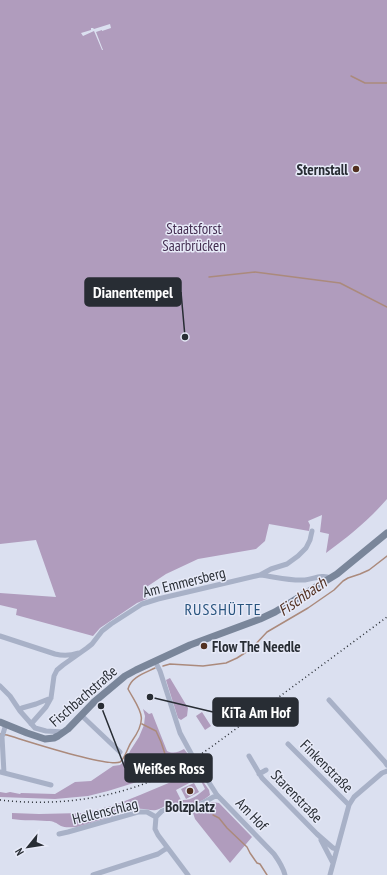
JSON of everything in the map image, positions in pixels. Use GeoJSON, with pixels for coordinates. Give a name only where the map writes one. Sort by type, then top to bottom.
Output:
{"type":"FeatureCollection","features":[{"type":"Feature","properties":{"kind":"main road","name":"Fischbachstraße"},"geometry":{"type":"LineString","coordinates":[[3,723],[45,739],[54,738],[64,732],[119,680],[134,670],[156,663],[190,645],[266,617],[330,578],[387,533]]}},
{"type":"Feature","properties":{"kind":"street","name":"Am Emmersberg"},"geometry":{"type":"LineString","coordinates":[[31,724],[46,707],[51,698],[55,673],[63,665],[83,652],[92,644],[102,631],[111,624],[142,604],[260,575],[271,569],[287,564],[306,548],[312,531]]}},
{"type":"Feature","properties":{"kind":"street","name":"Am Emmersberg"},"geometry":{"type":"LineString","coordinates":[[260,575],[291,580],[307,580],[326,576],[330,578]]}},
{"type":"Feature","properties":{"kind":"street"},"geometry":{"type":"LineString","coordinates":[[0,636],[64,656],[83,652]]}},
{"type":"Feature","properties":{"kind":"street"},"geometry":{"type":"LineString","coordinates":[[156,663],[180,733],[193,757]]}},
{"type":"Feature","properties":{"kind":"street"},"geometry":{"type":"LineString","coordinates":[[0,686],[10,696],[20,711],[35,728],[64,732]]}},
{"type":"Feature","properties":{"kind":"street"},"geometry":{"type":"LineString","coordinates":[[22,708],[51,698]]}},
{"type":"Feature","properties":{"kind":"street"},"geometry":{"type":"LineString","coordinates":[[329,700],[386,762],[387,765]]}},
{"type":"Feature","properties":{"kind":"street"},"geometry":{"type":"LineString","coordinates":[[81,715],[120,752]]}},
{"type":"Feature","properties":{"kind":"street"},"geometry":{"type":"LineString","coordinates":[[3,723],[2,773],[51,785]]}},
{"type":"Feature","properties":{"kind":"street","name":"Finkenstraße"},"geometry":{"type":"LineString","coordinates":[[288,744],[349,805]]}},
{"type":"Feature","properties":{"kind":"street","name":"Starenstraße"},"geometry":{"type":"LineString","coordinates":[[249,756],[259,774],[272,789],[317,834],[333,848],[337,849]]}},
{"type":"Feature","properties":{"kind":"street","name":"Am Hof"},"geometry":{"type":"LineString","coordinates":[[201,770],[217,795],[274,854],[280,862],[285,875]]}},
{"type":"Feature","properties":{"kind":"street","name":"Starenstraße"},"geometry":{"type":"LineString","coordinates":[[259,774],[266,770]]}},
{"type":"Feature","properties":{"kind":"street"},"geometry":{"type":"LineString","coordinates":[[330,875],[349,805],[354,797],[382,773],[387,771]]}},
{"type":"Feature","properties":{"kind":"street"},"geometry":{"type":"LineString","coordinates":[[188,875],[158,835],[155,829],[156,817],[162,811],[170,808],[199,805],[217,795]]}},
{"type":"Feature","properties":{"kind":"street","name":"Hellenschlag"},"geometry":{"type":"LineString","coordinates":[[59,834],[138,812],[147,812],[156,817]]}},
{"type":"Feature","properties":{"kind":"street","name":"Starenstraße"},"geometry":{"type":"LineString","coordinates":[[317,834],[333,863]]}},
{"type":"Feature","properties":{"kind":"street"},"geometry":{"type":"LineString","coordinates":[[93,875],[158,854],[167,848]]}},
{"type":"Feature","properties":{"kind":"green space","name":"Staatsforst Saarbrücken"},"geometry":{"type":"Polygon","coordinates":[[[0,0],[387,0],[387,499],[358,528],[326,553],[329,534],[320,532],[322,515],[308,521],[310,525],[309,531],[269,524],[265,541],[256,549],[198,559],[166,574],[145,588],[147,599],[137,603],[100,628],[93,636],[16,615],[17,609],[0,605],[0,593],[56,597],[36,540],[0,544],[0,0]],[[110,24],[94,29],[91,28],[91,30],[81,33],[83,36],[94,31],[103,50],[96,32],[111,28],[110,24]]]}},
{"type":"Feature","properties":{"kind":"green space"},"geometry":{"type":"Polygon","coordinates":[[[170,678],[188,708],[187,716],[181,720],[178,718],[166,680],[170,678]]]}},
{"type":"Feature","properties":{"kind":"green space"},"geometry":{"type":"Polygon","coordinates":[[[143,709],[149,714],[152,713],[167,751],[176,752],[184,749],[191,758],[156,776],[88,796],[55,799],[0,797],[0,792],[20,794],[55,794],[75,782],[91,781],[113,766],[120,765],[126,760],[144,725],[145,716],[143,709]]]}},
{"type":"Feature","properties":{"kind":"green space"},"geometry":{"type":"Polygon","coordinates":[[[202,712],[211,726],[205,730],[196,716],[202,712]]]}},
{"type":"Feature","properties":{"kind":"green space"},"geometry":{"type":"Polygon","coordinates":[[[194,769],[198,776],[193,781],[176,790],[181,800],[191,799],[205,789],[201,781],[202,780],[209,790],[210,795],[200,802],[191,804],[171,804],[154,810],[137,809],[77,827],[63,827],[55,822],[49,821],[12,819],[12,813],[82,813],[115,805],[171,782],[194,769]]]}},
{"type":"Feature","properties":{"kind":"green space","name":"Bolzplatz"},"geometry":{"type":"Polygon","coordinates":[[[194,783],[199,792],[186,799],[181,789],[194,783]]]}},
{"type":"Feature","properties":{"kind":"green space"},"geometry":{"type":"Polygon","coordinates":[[[212,802],[219,803],[252,837],[230,863],[195,819],[192,810],[201,808],[212,802]]]}},
{"type":"Feature","properties":{"kind":"waterway"},"geometry":{"type":"LineString","coordinates":[[351,76],[365,83],[387,83]]}},
{"type":"Feature","properties":{"kind":"waterway"},"geometry":{"type":"LineString","coordinates":[[209,277],[255,272],[340,283],[387,307]]}},
{"type":"Feature","properties":{"kind":"waterway","name":"Fischbach"},"geometry":{"type":"LineString","coordinates":[[163,666],[170,664],[203,666],[226,663],[237,658],[251,649],[267,632],[308,608],[334,590],[343,581],[369,570],[387,556]]}},
{"type":"Feature","properties":{"kind":"waterway","name":"Fischbach"},"geometry":{"type":"LineString","coordinates":[[0,734],[100,761],[112,763],[120,762],[137,733],[141,720],[139,709],[128,689],[135,678],[155,668]]}},
{"type":"Feature","properties":{"kind":"waterway"},"geometry":{"type":"LineString","coordinates":[[142,724],[156,731],[166,757],[172,765]]}},
{"type":"Feature","properties":{"kind":"waterway"},"geometry":{"type":"LineString","coordinates":[[213,815],[219,818],[247,847],[267,875]]}},
{"type":"Feature","properties":{"kind":"tunnel"},"geometry":{"type":"LineString","coordinates":[[193,757],[201,770]]}},
{"type":"Feature","properties":{"kind":"railway"},"geometry":{"type":"LineString","coordinates":[[0,800],[20,802],[60,802],[80,800],[118,792],[156,779],[200,755],[387,617]]}},
{"type":"Feature","properties":{"kind":"place","name":"Sternstall"},"geometry":{"type":"Point","coordinates":[356,169]}},
{"type":"Feature","properties":{"kind":"place","name":"Dianentempel"},"geometry":{"type":"Point","coordinates":[185,337]}},
{"type":"Feature","properties":{"kind":"place","name":"Flow The Needle"},"geometry":{"type":"Point","coordinates":[204,646]}},
{"type":"Feature","properties":{"kind":"place","name":"KiTa Am Hof"},"geometry":{"type":"Point","coordinates":[150,697]}},
{"type":"Feature","properties":{"kind":"place","name":"Weißes Ross"},"geometry":{"type":"Point","coordinates":[101,706]}},
{"type":"Feature","properties":{"kind":"place","name":"Bolzplatz"},"geometry":{"type":"Point","coordinates":[190,791]}},
{"type":"Feature","properties":{"kind":"district","name":"RUSSHÜTTE"},"geometry":{"type":"Point","coordinates":[223,609]}}]}
